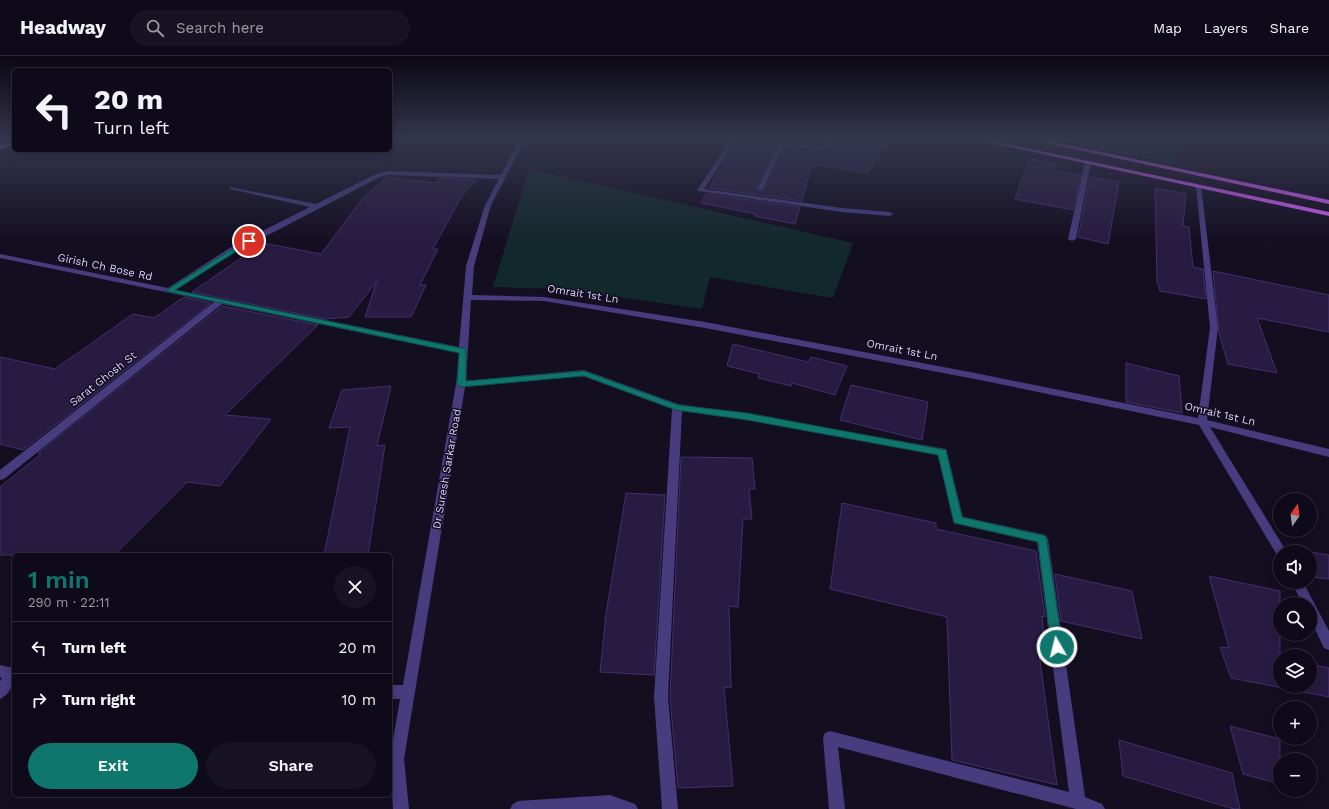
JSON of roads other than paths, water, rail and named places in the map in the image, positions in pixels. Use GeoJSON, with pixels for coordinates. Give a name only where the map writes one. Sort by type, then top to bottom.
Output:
{"type":"FeatureCollection","features":[{"type":"Feature","properties":{"kind":"main road"},"geometry":{"type":"LineString","coordinates":[[1140,173],[1329,214]]}},
{"type":"Feature","properties":{"kind":"main road"},"geometry":{"type":"LineString","coordinates":[[1192,173],[1329,202]]}},
{"type":"Feature","properties":{"kind":"street"},"geometry":{"type":"LineString","coordinates":[[169,291],[236,248],[315,206],[378,175],[387,173]]}},
{"type":"Feature","properties":{"kind":"street"},"geometry":{"type":"LineString","coordinates":[[392,173],[503,177]]}},
{"type":"Feature","properties":{"kind":"street","name":"Dr Suresh Sarkar Road"},"geometry":{"type":"LineString","coordinates":[[401,809],[397,759],[461,384],[470,266],[488,205],[505,173]]}},
{"type":"Feature","properties":{"kind":"street"},"geometry":{"type":"LineString","coordinates":[[711,173],[700,190],[842,210],[890,214]]}},
{"type":"Feature","properties":{"kind":"street"},"geometry":{"type":"LineString","coordinates":[[761,188],[768,173]]}},
{"type":"Feature","properties":{"kind":"street"},"geometry":{"type":"LineString","coordinates":[[1072,239],[1086,173]]}},
{"type":"Feature","properties":{"kind":"street"},"geometry":{"type":"LineString","coordinates":[[1199,186],[1214,328],[1202,422],[1277,545]]}},
{"type":"Feature","properties":{"kind":"street"},"geometry":{"type":"LineString","coordinates":[[232,188],[315,206]]}},
{"type":"Feature","properties":{"kind":"street","name":"Girish Ch Bose Rd"},"geometry":{"type":"LineString","coordinates":[[0,256],[464,351]]}},
{"type":"Feature","properties":{"kind":"street","name":"Omrait 1st Ln"},"geometry":{"type":"LineString","coordinates":[[467,297],[544,299],[705,325],[975,376],[1202,422],[1329,453]]}},
{"type":"Feature","properties":{"kind":"street","name":"Sarat Ghosh St"},"geometry":{"type":"LineString","coordinates":[[0,476],[221,301]]}},
{"type":"Feature","properties":{"kind":"street"},"geometry":{"type":"LineString","coordinates":[[461,384],[584,373],[676,407],[747,416],[942,452],[958,520],[1042,539],[1078,802]]}},
{"type":"Feature","properties":{"kind":"street"},"geometry":{"type":"LineString","coordinates":[[670,809],[661,697],[676,407]]}},
{"type":"Feature","properties":{"kind":"street"},"geometry":{"type":"LineString","coordinates":[[1317,621],[1329,644]]}},
{"type":"Feature","properties":{"kind":"street"},"geometry":{"type":"LineString","coordinates":[[0,692],[9,673]]}},
{"type":"Feature","properties":{"kind":"street"},"geometry":{"type":"LineString","coordinates":[[392,692],[408,692]]}},
{"type":"Feature","properties":{"kind":"street"},"geometry":{"type":"LineString","coordinates":[[837,809],[830,738],[1078,802],[1097,809]]}},
{"type":"Feature","properties":{"kind":"street"},"geometry":{"type":"LineString","coordinates":[[518,809],[610,803],[630,809]]}}]}
